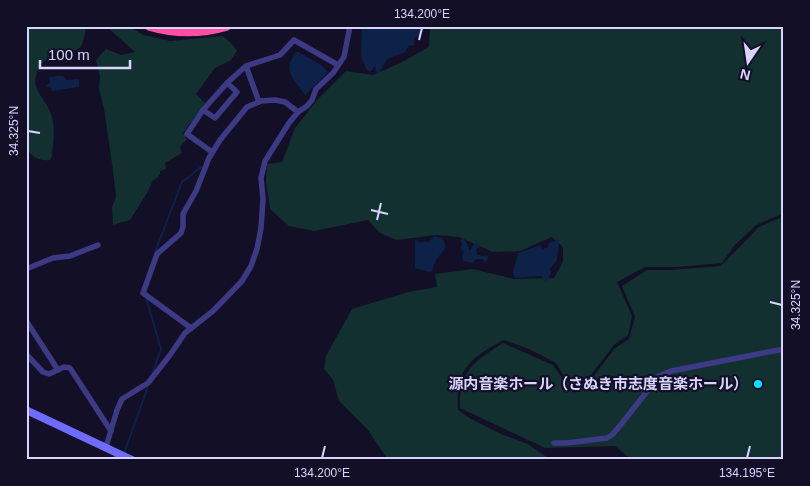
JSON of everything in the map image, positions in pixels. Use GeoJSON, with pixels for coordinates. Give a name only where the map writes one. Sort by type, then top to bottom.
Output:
{"type":"FeatureCollection","features":[{"type":"Feature","properties":{"kind":"highway"},"geometry":{"type":"LineString","coordinates":[[150,26],[175,31],[194,32],[226,26]]}},
{"type":"Feature","properties":{"kind":"main road"},"geometry":{"type":"LineString","coordinates":[[26,410],[106,447],[116,456],[132,460]]}},
{"type":"Feature","properties":{"kind":"street"},"geometry":{"type":"LineString","coordinates":[[106,447],[122,399],[148,383],[185,333],[213,311],[234,290],[251,266],[261,228],[263,199],[261,178],[265,161],[289,123],[312,100],[316,89],[333,73],[344,57],[350,26]]}},
{"type":"Feature","properties":{"kind":"street"},"geometry":{"type":"LineString","coordinates":[[212,152],[187,134],[203,110],[227,83],[246,66],[280,55],[294,40],[338,65]]}},
{"type":"Feature","properties":{"kind":"street"},"geometry":{"type":"LineString","coordinates":[[246,66],[259,102]]}},
{"type":"Feature","properties":{"kind":"street"},"geometry":{"type":"LineString","coordinates":[[203,110],[215,118],[237,92],[227,83]]}},
{"type":"Feature","properties":{"kind":"street"},"geometry":{"type":"LineString","coordinates":[[191,328],[143,293],[157,254],[181,233],[183,214],[196,191],[212,152],[247,107],[259,102],[275,100],[285,102],[298,112]]}},
{"type":"Feature","properties":{"kind":"street"},"geometry":{"type":"LineString","coordinates":[[27,266],[53,258],[70,256],[98,245]]}},
{"type":"Feature","properties":{"kind":"street"},"geometry":{"type":"LineString","coordinates":[[27,322],[58,370]]}},
{"type":"Feature","properties":{"kind":"street"},"geometry":{"type":"LineString","coordinates":[[554,443],[607,438],[623,422],[660,376],[671,371],[784,349]]}},
{"type":"Feature","properties":{"kind":"street"},"geometry":{"type":"LineString","coordinates":[[26,354],[43,372],[49,374],[64,367],[70,368],[111,431]]}},
{"type":"Feature","properties":{"kind":"green space"},"geometry":{"type":"Polygon","coordinates":[[[26,26],[86,27],[84,39],[78,49],[52,56],[45,60],[36,76],[36,86],[53,119],[54,135],[50,160],[37,158],[26,149],[26,26]]]}},
{"type":"Feature","properties":{"kind":"green space"},"geometry":{"type":"Polygon","coordinates":[[[106,26],[127,26],[144,35],[170,41],[223,36],[237,51],[231,60],[215,68],[196,94],[205,103],[183,133],[187,139],[180,147],[182,153],[165,163],[166,169],[160,171],[157,178],[153,180],[130,220],[113,225],[112,207],[116,197],[104,109],[99,89],[100,77],[96,60],[106,49],[121,55],[135,52],[106,26]]]}},
{"type":"Feature","properties":{"kind":"green space"},"geometry":{"type":"Polygon","coordinates":[[[430,26],[784,26],[784,213],[756,225],[734,246],[722,263],[677,267],[645,267],[617,282],[632,316],[628,335],[614,345],[591,375],[579,383],[566,379],[556,363],[529,349],[504,340],[474,359],[462,375],[459,384],[458,410],[471,419],[501,434],[528,444],[551,460],[388,460],[368,430],[339,401],[333,380],[324,369],[326,356],[352,309],[408,292],[437,287],[435,274],[473,269],[514,279],[554,278],[563,262],[563,247],[552,237],[520,251],[493,252],[459,237],[436,235],[397,240],[380,233],[368,220],[314,231],[289,226],[270,209],[266,181],[267,164],[282,162],[295,128],[318,99],[346,71],[373,75],[429,47],[430,26]]]}},
{"type":"Feature","properties":{"kind":"green space"},"geometry":{"type":"Polygon","coordinates":[[[784,216],[784,460],[632,460],[615,446],[545,448],[460,408],[462,384],[470,368],[503,343],[553,365],[563,379],[578,386],[593,377],[615,348],[629,339],[635,317],[622,286],[647,270],[721,266],[759,227],[784,216]]]}},
{"type":"Feature","properties":{"kind":"water"},"geometry":{"type":"Polygon","coordinates":[[[362,26],[421,26],[425,28],[419,36],[414,38],[414,46],[409,45],[405,52],[389,59],[384,64],[379,75],[375,66],[370,72],[366,69],[361,56],[362,26]]]}},
{"type":"Feature","properties":{"kind":"water"},"geometry":{"type":"Polygon","coordinates":[[[297,51],[321,65],[328,72],[305,95],[290,74],[289,69],[292,58],[297,51]]]}},
{"type":"Feature","properties":{"kind":"water"},"geometry":{"type":"Polygon","coordinates":[[[63,76],[66,80],[79,79],[79,87],[52,91],[51,88],[46,86],[50,83],[49,77],[63,76]]]}},
{"type":"Feature","properties":{"kind":"water"},"geometry":{"type":"Polygon","coordinates":[[[435,236],[443,239],[446,247],[436,260],[432,271],[429,272],[415,268],[415,240],[428,242],[435,236]]]}},
{"type":"Feature","properties":{"kind":"water"},"geometry":{"type":"Polygon","coordinates":[[[464,239],[470,250],[475,243],[475,239],[480,247],[476,249],[477,254],[487,255],[488,258],[485,263],[483,259],[476,259],[473,263],[463,261],[462,255],[464,252],[461,249],[462,243],[460,240],[464,239]]]}},
{"type":"Feature","properties":{"kind":"water"},"geometry":{"type":"Polygon","coordinates":[[[559,240],[557,260],[550,269],[551,273],[546,282],[542,276],[515,278],[513,273],[518,253],[540,245],[543,249],[548,247],[549,243],[559,240]]]}},
{"type":"Feature","properties":{"kind":"waterway"},"geometry":{"type":"LineString","coordinates":[[155,252],[182,182],[201,167]]}},
{"type":"Feature","properties":{"kind":"waterway"},"geometry":{"type":"LineString","coordinates":[[146,297],[161,349],[152,374]]}},
{"type":"Feature","properties":{"kind":"waterway"},"geometry":{"type":"LineString","coordinates":[[124,454],[148,386]]}},
{"type":"Feature","properties":{"kind":"place","name":"源内音楽ホール（さぬき市志度音楽ホール）"},"geometry":{"type":"Point","coordinates":[758,384]}}]}
